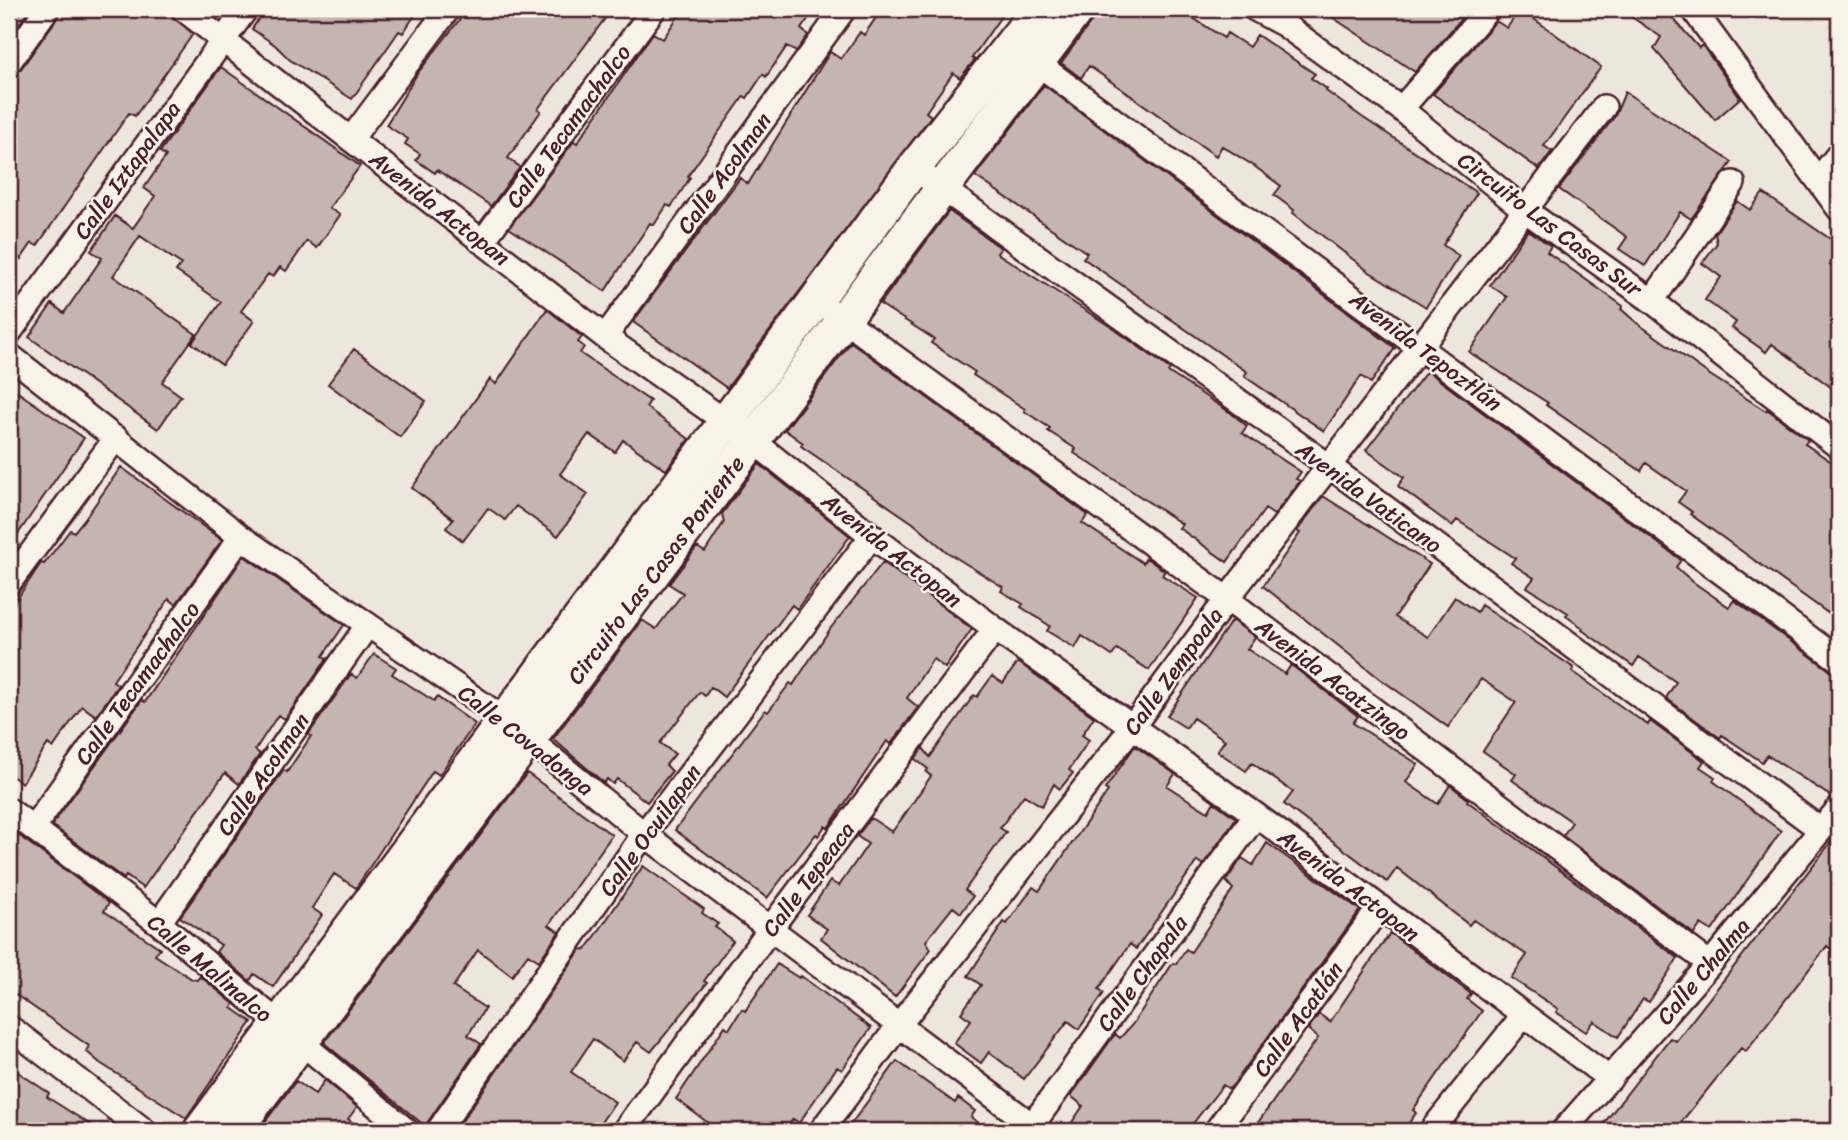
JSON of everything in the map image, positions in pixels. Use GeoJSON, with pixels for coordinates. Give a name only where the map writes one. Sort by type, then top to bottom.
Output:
{"type":"FeatureCollection","features":[{"type":"Feature","properties":{"kind":"street"},"geometry":{"type":"LineString","coordinates":[[9,62],[47,9]]}},
{"type":"Feature","properties":{"kind":"street","name":"Avenida Actopan"},"geometry":{"type":"LineString","coordinates":[[183,9],[605,337],[739,432],[995,629],[1256,815],[1610,1080]]}},
{"type":"Feature","properties":{"kind":"street","name":"Calle Iztapalapa"},"geometry":{"type":"LineString","coordinates":[[9,332],[246,9]]}},
{"type":"Feature","properties":{"kind":"street"},"geometry":{"type":"LineString","coordinates":[[352,139],[448,9]]}},
{"type":"Feature","properties":{"kind":"street","name":"Calle Tecamachalco"},"geometry":{"type":"LineString","coordinates":[[482,243],[654,9]]}},
{"type":"Feature","properties":{"kind":"street","name":"Calle Acolman"},"geometry":{"type":"LineString","coordinates":[[605,337],[844,9]]}},
{"type":"Feature","properties":{"kind":"street","name":"Circuito Las Casas Poniente"},"geometry":{"type":"LineString","coordinates":[[1024,53],[1039,9]]}},
{"type":"Feature","properties":{"kind":"street","name":"Circuito Las Casas Poniente"},"geometry":{"type":"LineString","coordinates":[[200,1131],[289,1034],[927,177],[1024,53],[1077,9]]}},
{"type":"Feature","properties":{"kind":"street","name":"Circuito Las Casas Sur"},"geometry":{"type":"LineString","coordinates":[[1255,9],[1288,16],[1526,211],[1652,301],[1839,447]]}},
{"type":"Feature","properties":{"kind":"street"},"geometry":{"type":"LineString","coordinates":[[1693,9],[1839,209]]}},
{"type":"Feature","properties":{"kind":"street"},"geometry":{"type":"LineString","coordinates":[[1401,109],[1485,13]]}},
{"type":"Feature","properties":{"kind":"street","name":"Avenida Tepoztlán"},"geometry":{"type":"LineString","coordinates":[[1024,53],[1839,660]]}},
{"type":"Feature","properties":{"kind":"street","name":"Calle Zempoala"},"geometry":{"type":"LineString","coordinates":[[821,1131],[899,1025],[1133,726],[1604,107]]}},
{"type":"Feature","properties":{"kind":"street"},"geometry":{"type":"LineString","coordinates":[[1818,180],[1839,154]]}},
{"type":"Feature","properties":{"kind":"street","name":"Avenida Vaticano"},"geometry":{"type":"LineString","coordinates":[[927,177],[1329,466],[1821,830]]}},
{"type":"Feature","properties":{"kind":"street"},"geometry":{"type":"LineString","coordinates":[[1652,301],[1733,183]]}},
{"type":"Feature","properties":{"kind":"street","name":"Avenida Acatzingo"},"geometry":{"type":"LineString","coordinates":[[829,310],[1227,599],[1710,964]]}},
{"type":"Feature","properties":{"kind":"street","name":"Calle Covadonga"},"geometry":{"type":"LineString","coordinates":[[9,355],[241,537],[516,728],[644,834],[1033,1129]]}},
{"type":"Feature","properties":{"kind":"street"},"geometry":{"type":"LineString","coordinates":[[9,583],[116,438]]}},
{"type":"Feature","properties":{"kind":"street","name":"Calle Ocuilapan"},"geometry":{"type":"LineString","coordinates":[[438,1131],[644,834],[872,536]]}},
{"type":"Feature","properties":{"kind":"street","name":"Calle Tecamachalco"},"geometry":{"type":"LineString","coordinates":[[33,828],[241,537]]}},
{"type":"Feature","properties":{"kind":"street","name":"Calle Acolman"},"geometry":{"type":"LineString","coordinates":[[159,923],[367,626]]}},
{"type":"Feature","properties":{"kind":"street","name":"Calle Tepeaca"},"geometry":{"type":"LineString","coordinates":[[624,1131],[770,929],[995,629]]}},
{"type":"Feature","properties":{"kind":"street","name":"Calle Chalma"},"geometry":{"type":"LineString","coordinates":[[1563,1131],[1710,964],[1839,808]]}},
{"type":"Feature","properties":{"kind":"street","name":"Calle Malinalco"},"geometry":{"type":"LineString","coordinates":[[9,810],[159,923],[407,1131]]}},
{"type":"Feature","properties":{"kind":"street","name":"Calle Chapala"},"geometry":{"type":"LineString","coordinates":[[1033,1129],[1256,815]]}},
{"type":"Feature","properties":{"kind":"street","name":"Calle Acatlán"},"geometry":{"type":"LineString","coordinates":[[1216,1131],[1380,907]]}},
{"type":"Feature","properties":{"kind":"street"},"geometry":{"type":"LineString","coordinates":[[1431,1131],[1523,1016]]}},
{"type":"Feature","properties":{"kind":"street"},"geometry":{"type":"LineString","coordinates":[[9,1027],[145,1131]]}},
{"type":"Feature","properties":{"kind":"street","name":"Circuito Las Casas Poniente"},"geometry":{"type":"LineString","coordinates":[[234,1131],[289,1034]]}},
{"type":"Feature","properties":{"kind":"building"},"geometry":{"type":"Polygon","coordinates":[[[9,9],[30,9],[9,38],[9,9]]]}},
{"type":"Feature","properties":{"kind":"building"},"geometry":{"type":"Polygon","coordinates":[[[61,9],[165,9],[193,34],[135,116],[129,113],[37,246],[32,243],[21,259],[9,250],[9,76],[20,70],[61,9]]]}},
{"type":"Feature","properties":{"kind":"building"},"geometry":{"type":"Polygon","coordinates":[[[265,9],[419,9],[403,33],[399,31],[352,99],[290,60],[275,45],[252,29],[265,9]]]}},
{"type":"Feature","properties":{"kind":"building"},"geometry":{"type":"Polygon","coordinates":[[[468,9],[612,9],[538,109],[541,111],[508,158],[520,167],[491,206],[437,170],[435,173],[416,160],[420,154],[405,144],[408,139],[386,125],[417,74],[468,9]]]}},
{"type":"Feature","properties":{"kind":"building"},"geometry":{"type":"Polygon","coordinates":[[[683,9],[815,9],[801,29],[808,35],[796,52],[787,46],[766,77],[763,74],[747,98],[744,96],[688,176],[690,178],[671,207],[667,205],[654,225],[650,223],[605,291],[509,228],[574,141],[577,143],[653,33],[663,39],[683,9]]]}},
{"type":"Feature","properties":{"kind":"building"},"geometry":{"type":"Polygon","coordinates":[[[882,9],[1006,9],[972,58],[975,60],[960,78],[953,73],[926,112],[931,116],[727,388],[633,322],[740,178],[748,184],[830,52],[841,59],[860,32],[864,35],[882,9]]]}},
{"type":"Feature","properties":{"kind":"building"},"geometry":{"type":"Polygon","coordinates":[[[1097,9],[1179,9],[1224,38],[1227,33],[1249,47],[1257,35],[1315,74],[1311,78],[1362,117],[1477,193],[1443,245],[1459,256],[1426,307],[1368,271],[1293,213],[1294,210],[1274,195],[1281,186],[1254,166],[1222,146],[1216,156],[1089,66],[1081,78],[1061,63],[1092,21],[1097,9]]]}},
{"type":"Feature","properties":{"kind":"building"},"geometry":{"type":"Polygon","coordinates":[[[1320,9],[1446,9],[1461,19],[1415,72],[1320,9]]]}},
{"type":"Feature","properties":{"kind":"building"},"geometry":{"type":"Polygon","coordinates":[[[1520,9],[1601,67],[1544,146],[1552,151],[1539,169],[1433,94],[1496,21],[1507,28],[1520,9]]]}},
{"type":"Feature","properties":{"kind":"building"},"geometry":{"type":"Polygon","coordinates":[[[1620,9],[1665,9],[1699,48],[1702,45],[1740,98],[1715,120],[1654,49],[1661,37],[1620,9]]]}},
{"type":"Feature","properties":{"kind":"building"},"geometry":{"type":"Polygon","coordinates":[[[221,67],[360,166],[329,208],[340,215],[317,248],[307,241],[286,271],[280,267],[273,277],[268,274],[241,311],[254,321],[222,365],[192,343],[221,302],[176,271],[181,264],[140,236],[113,276],[196,334],[162,382],[181,396],[158,429],[29,337],[52,304],[64,313],[102,258],[91,251],[115,216],[133,228],[155,196],[144,188],[166,156],[160,152],[221,67]]]}},
{"type":"Feature","properties":{"kind":"building"},"geometry":{"type":"Polygon","coordinates":[[[1044,85],[1395,348],[1371,383],[1361,376],[1324,431],[1244,376],[1247,372],[1083,258],[1087,253],[975,176],[1044,85]]]}},
{"type":"Feature","properties":{"kind":"building"},"geometry":{"type":"Polygon","coordinates":[[[1625,92],[1732,162],[1691,219],[1680,212],[1645,266],[1619,249],[1627,237],[1559,189],[1615,116],[1625,92]]]}},
{"type":"Feature","properties":{"kind":"building"},"geometry":{"type":"Polygon","coordinates":[[[1763,193],[1839,245],[1839,252],[1830,265],[1839,272],[1839,393],[1772,344],[1766,352],[1732,328],[1736,322],[1705,300],[1721,277],[1702,263],[1717,243],[1715,234],[1737,201],[1750,210],[1763,193]]]}},
{"type":"Feature","properties":{"kind":"building"},"geometry":{"type":"Polygon","coordinates":[[[949,211],[1001,248],[997,253],[1111,327],[1170,369],[1168,372],[1231,413],[1247,426],[1242,433],[1301,472],[1296,479],[1300,481],[1274,515],[1265,509],[1227,562],[1179,528],[1182,524],[1074,453],[1076,449],[1048,431],[1050,428],[931,343],[934,339],[880,304],[949,211]]]}},
{"type":"Feature","properties":{"kind":"building"},"geometry":{"type":"Polygon","coordinates":[[[1528,230],[1551,246],[1547,252],[1623,306],[1621,309],[1637,323],[1710,375],[1766,411],[1767,409],[1808,440],[1805,444],[1839,467],[1839,621],[1690,514],[1692,512],[1678,502],[1686,491],[1646,463],[1641,471],[1546,405],[1548,403],[1469,352],[1507,297],[1490,285],[1528,230]]]}},
{"type":"Feature","properties":{"kind":"building"},"geometry":{"type":"Polygon","coordinates":[[[547,309],[582,337],[578,342],[584,347],[580,353],[650,401],[646,407],[689,439],[666,470],[623,440],[615,452],[589,434],[560,474],[588,494],[558,536],[516,506],[505,520],[488,508],[463,541],[446,528],[453,519],[412,488],[490,379],[496,384],[547,309]]]}},
{"type":"Feature","properties":{"kind":"building"},"geometry":{"type":"Polygon","coordinates":[[[851,342],[1088,515],[1082,523],[1143,563],[1146,558],[1165,571],[1162,575],[1198,598],[1149,670],[1117,649],[1112,656],[1082,636],[1075,648],[1047,631],[1050,626],[1021,607],[1023,604],[1001,591],[1003,587],[947,552],[913,523],[801,446],[803,443],[785,430],[851,342]]]}},
{"type":"Feature","properties":{"kind":"building"},"geometry":{"type":"Polygon","coordinates":[[[354,349],[426,401],[400,437],[328,384],[354,349]]]}},
{"type":"Feature","properties":{"kind":"building"},"geometry":{"type":"Polygon","coordinates":[[[1427,371],[1681,560],[1676,567],[1693,582],[1729,607],[1734,600],[1831,671],[1839,674],[1839,794],[1832,797],[1767,755],[1762,762],[1722,735],[1720,738],[1666,698],[1676,682],[1639,657],[1633,666],[1582,630],[1583,628],[1566,616],[1568,613],[1527,587],[1534,578],[1511,563],[1515,558],[1457,520],[1452,526],[1398,486],[1404,477],[1366,450],[1427,371]]]}},
{"type":"Feature","properties":{"kind":"building"},"geometry":{"type":"Polygon","coordinates":[[[9,386],[84,438],[9,547],[9,386]]]}},
{"type":"Feature","properties":{"kind":"building"},"geometry":{"type":"Polygon","coordinates":[[[759,464],[850,536],[797,609],[792,605],[724,697],[711,687],[705,696],[700,692],[660,743],[675,754],[666,765],[672,771],[647,802],[617,779],[613,784],[607,779],[604,783],[553,739],[642,620],[656,629],[683,593],[669,584],[697,547],[705,552],[724,522],[722,514],[759,464]]]}},
{"type":"Feature","properties":{"kind":"building"},"geometry":{"type":"Polygon","coordinates":[[[121,467],[222,540],[176,604],[169,599],[113,681],[118,685],[96,716],[82,706],[53,748],[48,744],[22,783],[9,774],[9,611],[41,563],[44,564],[70,530],[74,532],[121,467]]]}},
{"type":"Feature","properties":{"kind":"building"},"geometry":{"type":"Polygon","coordinates":[[[1323,496],[1430,564],[1395,617],[1428,637],[1455,597],[1477,612],[1481,605],[1574,668],[1572,671],[1629,712],[1648,725],[1650,721],[1704,761],[1700,767],[1715,777],[1713,781],[1781,831],[1712,931],[1701,924],[1694,934],[1563,836],[1572,822],[1512,780],[1516,774],[1483,751],[1516,702],[1481,679],[1448,727],[1379,678],[1263,586],[1300,533],[1297,531],[1323,496]]]}},
{"type":"Feature","properties":{"kind":"building"},"geometry":{"type":"Polygon","coordinates":[[[244,556],[344,625],[323,656],[327,659],[285,719],[278,715],[255,750],[260,754],[239,784],[225,773],[143,888],[126,876],[124,879],[52,825],[142,700],[145,702],[244,556]]]}},
{"type":"Feature","properties":{"kind":"building"},"geometry":{"type":"Polygon","coordinates":[[[883,562],[972,629],[945,668],[933,659],[907,698],[918,707],[891,744],[887,741],[828,828],[825,826],[818,836],[816,834],[767,898],[675,830],[765,710],[768,712],[790,683],[793,685],[830,629],[883,562]]]}},
{"type":"Feature","properties":{"kind":"building"},"geometry":{"type":"Polygon","coordinates":[[[1232,620],[1255,637],[1247,649],[1285,674],[1291,665],[1358,716],[1353,723],[1418,764],[1406,782],[1438,804],[1450,785],[1468,799],[1467,801],[1678,958],[1649,1002],[1643,999],[1618,1037],[1594,1021],[1586,1032],[1556,1012],[1558,1009],[1511,978],[1527,955],[1473,920],[1469,925],[1397,868],[1387,882],[1284,804],[1293,792],[1252,763],[1246,771],[1217,751],[1225,740],[1193,718],[1186,728],[1167,716],[1232,620]]]}},
{"type":"Feature","properties":{"kind":"building"},"geometry":{"type":"Polygon","coordinates":[[[374,654],[396,668],[392,674],[434,701],[437,697],[475,724],[439,775],[433,771],[356,888],[334,874],[312,908],[322,915],[273,987],[254,974],[250,981],[216,952],[221,945],[180,917],[284,770],[287,772],[311,736],[308,735],[351,674],[357,678],[374,654]]]}},
{"type":"Feature","properties":{"kind":"building"},"geometry":{"type":"Polygon","coordinates":[[[1018,662],[1094,717],[1082,735],[1089,740],[1069,770],[1073,773],[1060,789],[1054,784],[1042,806],[1024,795],[1000,828],[1006,832],[965,890],[973,896],[961,913],[953,907],[926,941],[931,949],[895,997],[821,938],[827,929],[807,915],[830,881],[839,886],[868,844],[857,836],[871,818],[892,832],[905,814],[931,776],[926,772],[928,769],[915,759],[923,748],[930,757],[974,695],[977,697],[992,676],[1003,683],[1018,662]]]}},
{"type":"Feature","properties":{"kind":"building"},"geometry":{"type":"Polygon","coordinates":[[[1135,746],[1175,774],[1167,786],[1208,812],[1214,802],[1236,818],[1203,865],[1197,861],[1136,949],[1130,944],[1099,989],[1104,993],[1079,1029],[1068,1021],[1024,1079],[989,1052],[981,1063],[954,1043],[971,1020],[961,1013],[981,985],[968,976],[1004,922],[1007,924],[1033,887],[1039,891],[1108,791],[1105,789],[1135,746]]]}},
{"type":"Feature","properties":{"kind":"building"},"geometry":{"type":"Polygon","coordinates":[[[527,773],[612,835],[549,925],[559,932],[539,961],[528,954],[512,976],[478,950],[453,987],[485,1008],[468,1035],[481,1044],[425,1126],[324,1043],[527,773]]]}},
{"type":"Feature","properties":{"kind":"building"},"geometry":{"type":"Polygon","coordinates":[[[9,828],[109,903],[104,911],[160,948],[155,955],[192,979],[197,980],[200,976],[234,1004],[232,1008],[252,1022],[186,1118],[100,1063],[86,1051],[89,1046],[9,990],[9,828]]]}},
{"type":"Feature","properties":{"kind":"building"},"geometry":{"type":"Polygon","coordinates":[[[1839,832],[1839,955],[1827,946],[1746,1051],[1741,1048],[1674,1131],[1598,1131],[1670,1038],[1676,1041],[1839,832]]]}},
{"type":"Feature","properties":{"kind":"building"},"geometry":{"type":"Polygon","coordinates":[[[1267,843],[1360,910],[1233,1085],[1229,1089],[1223,1085],[1187,1131],[1066,1131],[1083,1106],[1071,1096],[1115,1034],[1120,1038],[1132,1025],[1173,963],[1176,964],[1186,949],[1191,952],[1233,889],[1226,881],[1242,858],[1253,865],[1267,843]]]}},
{"type":"Feature","properties":{"kind":"building"},"geometry":{"type":"Polygon","coordinates":[[[643,866],[704,909],[702,913],[718,924],[715,927],[733,941],[704,981],[707,983],[651,1052],[637,1042],[623,1061],[593,1039],[571,1072],[615,1102],[595,1131],[455,1131],[581,949],[586,950],[643,866]]]}},
{"type":"Feature","properties":{"kind":"building"},"geometry":{"type":"Polygon","coordinates":[[[1390,933],[1471,994],[1467,999],[1482,1011],[1413,1110],[1416,1113],[1403,1131],[1252,1131],[1318,1038],[1308,1029],[1319,1014],[1330,1022],[1390,933]]]}},
{"type":"Feature","properties":{"kind":"building"},"geometry":{"type":"Polygon","coordinates":[[[777,964],[799,978],[801,976],[871,1028],[842,1070],[837,1067],[799,1123],[793,1119],[786,1131],[719,1131],[676,1099],[725,1026],[729,1029],[742,1009],[745,1011],[777,964]]]}},
{"type":"Feature","properties":{"kind":"building"},"geometry":{"type":"Polygon","coordinates":[[[897,1061],[955,1103],[958,1098],[975,1111],[971,1117],[989,1131],[846,1131],[897,1061]]]}},
{"type":"Feature","properties":{"kind":"building"},"geometry":{"type":"Polygon","coordinates":[[[9,1066],[49,1093],[47,1097],[100,1131],[9,1131],[9,1066]]]}},
{"type":"Feature","properties":{"kind":"building"},"geometry":{"type":"Polygon","coordinates":[[[325,1080],[357,1107],[348,1119],[365,1131],[258,1131],[296,1081],[315,1094],[325,1080]]]}}]}
